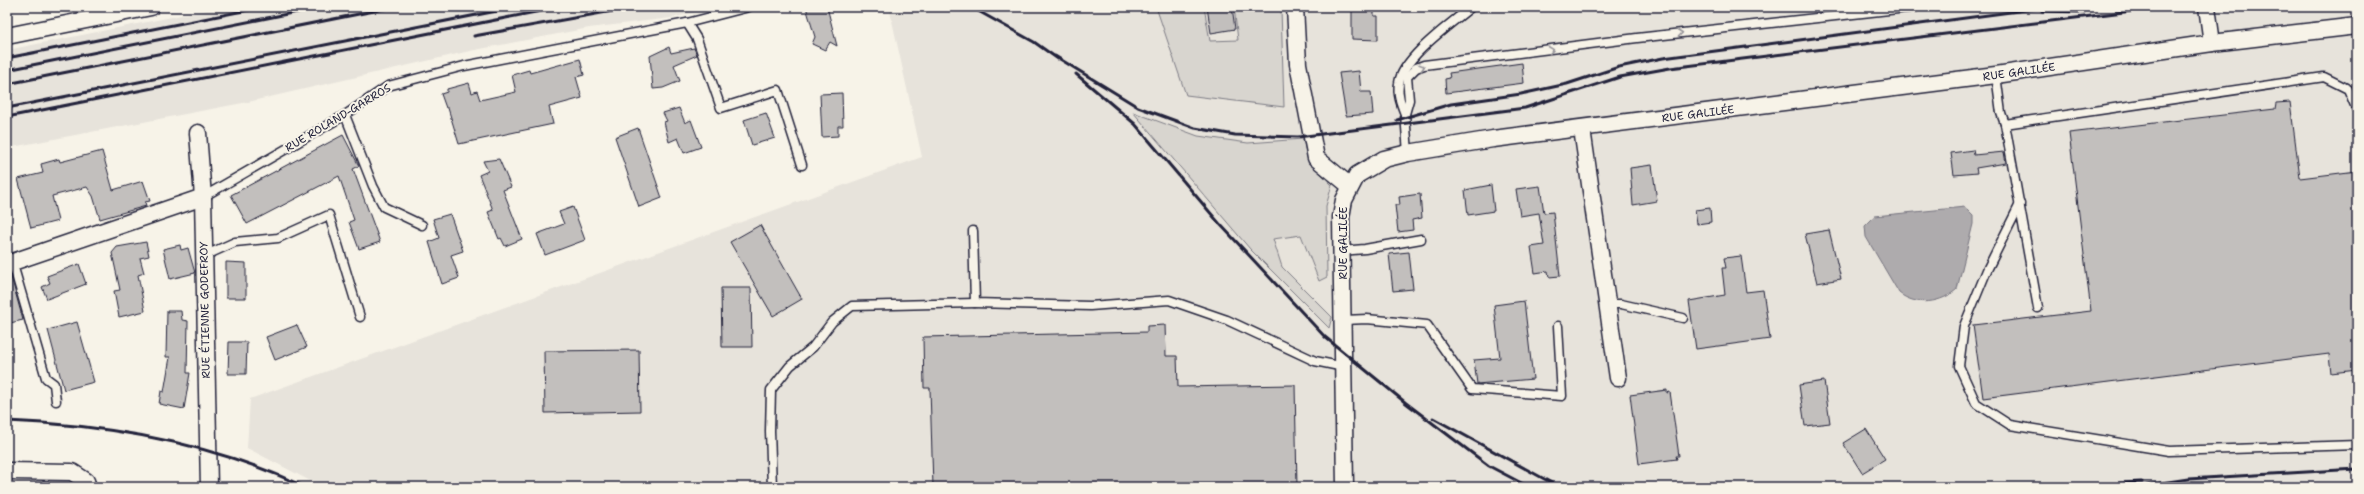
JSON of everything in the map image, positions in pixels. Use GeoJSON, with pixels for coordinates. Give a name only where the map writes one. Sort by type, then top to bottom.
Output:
{"type":"FeatureCollection","features":[{"type":"Feature","properties":{"kind":"street"},"geometry":{"type":"LineString","coordinates":[[7,36],[151,7]]}},
{"type":"Feature","properties":{"kind":"street"},"geometry":{"type":"LineString","coordinates":[[1295,7],[1298,64],[1316,158],[1350,186]]}},
{"type":"Feature","properties":{"kind":"street"},"geometry":{"type":"LineString","coordinates":[[2207,7],[2212,43]]}},
{"type":"Feature","properties":{"kind":"street","name":"RUE GALILÉE"},"geometry":{"type":"LineString","coordinates":[[1345,487],[1344,320],[1341,217],[1344,200],[1357,175],[1384,159],[1408,153],[1493,139],[1582,129],[1996,75],[2212,43],[2357,26]]}},
{"type":"Feature","properties":{"kind":"street"},"geometry":{"type":"LineString","coordinates":[[1582,129],[1618,378]]}},
{"type":"Feature","properties":{"kind":"street","name":"RUE ÉTIENNE GODEFROY"},"geometry":{"type":"LineString","coordinates":[[198,133],[203,196],[209,487]]}},
{"type":"Feature","properties":{"kind":"street","name":"RUE ROLAND-GARROS"},"geometry":{"type":"LineString","coordinates":[[10,263],[203,196]]}},
{"type":"Feature","properties":{"kind":"street"},"geometry":{"type":"LineString","coordinates":[[7,471],[72,472],[86,481],[88,487]]}},
{"type":"Feature","properties":{"kind":"lane","name":"RUE ROLAND-GARROS"},"geometry":{"type":"LineString","coordinates":[[203,196],[345,115],[388,86],[464,66],[687,23],[749,7]]}},
{"type":"Feature","properties":{"kind":"lane"},"geometry":{"type":"LineString","coordinates":[[1408,153],[1405,114],[1400,102],[1399,82],[1404,70],[1412,59],[1437,35],[1471,7]]}},
{"type":"Feature","properties":{"kind":"lane"},"geometry":{"type":"LineString","coordinates":[[1405,114],[1409,100],[1407,77],[1416,68],[1424,65],[1637,38],[1916,7]]}},
{"type":"Feature","properties":{"kind":"lane"},"geometry":{"type":"LineString","coordinates":[[687,23],[698,39],[721,108],[778,90],[802,165]]}},
{"type":"Feature","properties":{"kind":"lane"},"geometry":{"type":"LineString","coordinates":[[1996,75],[2001,113],[2005,124],[2038,308]]}},
{"type":"Feature","properties":{"kind":"lane"},"geometry":{"type":"LineString","coordinates":[[2005,124],[2324,77],[2348,89],[2357,110]]}},
{"type":"Feature","properties":{"kind":"lane"},"geometry":{"type":"LineString","coordinates":[[345,115],[373,186],[384,208],[422,225]]}},
{"type":"Feature","properties":{"kind":"lane"},"geometry":{"type":"LineString","coordinates":[[2020,204],[1987,270],[1964,326],[1959,366],[1976,403],[2010,425],[2169,451],[2357,445]]}},
{"type":"Feature","properties":{"kind":"lane"},"geometry":{"type":"LineString","coordinates":[[204,256],[235,242],[278,238],[330,215],[360,317]]}},
{"type":"Feature","properties":{"kind":"lane"},"geometry":{"type":"LineString","coordinates":[[973,231],[975,303]]}},
{"type":"Feature","properties":{"kind":"lane"},"geometry":{"type":"LineString","coordinates":[[1341,251],[1366,249],[1421,239]]}},
{"type":"Feature","properties":{"kind":"lane"},"geometry":{"type":"LineString","coordinates":[[10,263],[46,378],[54,384],[56,401]]}},
{"type":"Feature","properties":{"kind":"lane"},"geometry":{"type":"LineString","coordinates":[[772,487],[771,390],[790,366],[814,347],[832,322],[852,306],[975,303],[1090,306],[1169,300],[1227,320],[1315,361],[1344,367]]}},
{"type":"Feature","properties":{"kind":"lane"},"geometry":{"type":"LineString","coordinates":[[1607,304],[1621,304],[1683,318]]}},
{"type":"Feature","properties":{"kind":"lane"},"geometry":{"type":"LineString","coordinates":[[1344,320],[1367,319],[1427,325],[1472,389],[1562,396],[1558,326]]}},
{"type":"Feature","properties":{"kind":"shaded area"},"geometry":{"type":"Polygon","coordinates":[[[222,7],[717,7],[671,18],[589,28],[470,51],[248,102],[7,148],[7,50],[222,7]]]}},
{"type":"Feature","properties":{"kind":"shaded area"},"geometry":{"type":"Polygon","coordinates":[[[889,7],[2357,7],[2357,487],[322,487],[247,448],[250,399],[922,157],[889,7]]]}},
{"type":"Feature","properties":{"kind":"shaded area"},"geometry":{"type":"Polygon","coordinates":[[[1156,7],[1204,7],[1210,41],[1238,40],[1234,7],[1252,7],[1254,11],[1281,9],[1284,107],[1186,95],[1156,7]]]}},
{"type":"Feature","properties":{"kind":"shaded area"},"geometry":{"type":"Polygon","coordinates":[[[1133,112],[1198,136],[1248,143],[1303,139],[1308,161],[1332,185],[1326,206],[1327,277],[1319,281],[1301,235],[1273,239],[1282,267],[1332,317],[1329,328],[1250,249],[1133,112]]]}},
{"type":"Feature","properties":{"kind":"shaded area"},"geometry":{"type":"Polygon","coordinates":[[[1965,207],[1973,215],[1973,224],[1957,289],[1944,298],[1929,302],[1913,300],[1899,293],[1866,237],[1865,226],[1875,216],[1965,207]]]}},
{"type":"Feature","properties":{"kind":"building"},"geometry":{"type":"Polygon","coordinates":[[[806,7],[827,7],[837,46],[830,42],[825,50],[812,44],[815,37],[806,7]]]}},
{"type":"Feature","properties":{"kind":"building"},"geometry":{"type":"Polygon","coordinates":[[[1207,7],[1232,7],[1235,29],[1211,33],[1207,7]]]}},
{"type":"Feature","properties":{"kind":"building"},"geometry":{"type":"Polygon","coordinates":[[[1352,7],[1374,7],[1374,16],[1378,16],[1378,40],[1352,39],[1352,7]]]}},
{"type":"Feature","properties":{"kind":"building"},"geometry":{"type":"Polygon","coordinates":[[[669,47],[671,53],[694,48],[697,55],[674,65],[680,81],[663,88],[653,89],[650,56],[669,47]]]}},
{"type":"Feature","properties":{"kind":"building"},"geometry":{"type":"Polygon","coordinates":[[[580,59],[584,75],[576,77],[582,98],[549,107],[553,124],[459,144],[448,108],[446,108],[441,94],[447,92],[447,89],[469,83],[472,93],[477,91],[480,100],[516,92],[512,75],[529,70],[530,73],[580,59]]]}},
{"type":"Feature","properties":{"kind":"building"},"geometry":{"type":"Polygon","coordinates":[[[1522,63],[1524,83],[1446,93],[1445,79],[1450,78],[1449,73],[1522,63]]]}},
{"type":"Feature","properties":{"kind":"building"},"geometry":{"type":"Polygon","coordinates":[[[1359,71],[1361,92],[1371,92],[1373,114],[1346,116],[1339,73],[1359,71]]]}},
{"type":"Feature","properties":{"kind":"building"},"geometry":{"type":"Polygon","coordinates":[[[842,93],[843,126],[838,126],[838,136],[822,137],[820,94],[842,93]]]}},
{"type":"Feature","properties":{"kind":"building"},"geometry":{"type":"Polygon","coordinates":[[[2290,102],[2300,178],[2357,171],[2357,370],[2331,373],[2329,354],[1983,398],[1973,325],[2091,311],[2069,133],[2275,109],[2276,103],[2290,102]]]}},
{"type":"Feature","properties":{"kind":"building"},"geometry":{"type":"Polygon","coordinates":[[[679,108],[685,123],[691,120],[701,147],[684,153],[678,138],[669,142],[664,122],[667,121],[663,113],[679,108]]]}},
{"type":"Feature","properties":{"kind":"building"},"geometry":{"type":"Polygon","coordinates":[[[766,113],[775,138],[752,145],[744,120],[766,113]]]}},
{"type":"Feature","properties":{"kind":"building"},"geometry":{"type":"Polygon","coordinates":[[[638,128],[662,198],[639,207],[615,137],[638,128]]]}},
{"type":"Feature","properties":{"kind":"building"},"geometry":{"type":"Polygon","coordinates":[[[343,135],[359,166],[353,169],[380,242],[359,249],[349,222],[354,220],[339,176],[247,224],[231,195],[343,135]]]}},
{"type":"Feature","properties":{"kind":"building"},"geometry":{"type":"Polygon","coordinates":[[[1973,150],[1974,155],[2004,152],[2006,163],[1976,168],[1977,173],[1954,175],[1951,153],[1973,150]]]}},
{"type":"Feature","properties":{"kind":"building"},"geometry":{"type":"Polygon","coordinates":[[[102,151],[113,190],[143,181],[150,201],[145,202],[146,206],[100,219],[93,196],[87,187],[52,196],[58,221],[31,228],[18,179],[43,173],[41,164],[59,159],[60,162],[102,151]]]}},
{"type":"Feature","properties":{"kind":"building"},"geometry":{"type":"Polygon","coordinates":[[[499,159],[511,187],[503,190],[522,239],[505,246],[501,238],[499,239],[488,212],[493,210],[479,175],[488,171],[483,161],[499,159]]]}},
{"type":"Feature","properties":{"kind":"building"},"geometry":{"type":"Polygon","coordinates":[[[1652,165],[1657,201],[1633,205],[1630,168],[1652,165]]]}},
{"type":"Feature","properties":{"kind":"building"},"geometry":{"type":"Polygon","coordinates":[[[1491,185],[1494,211],[1468,215],[1465,190],[1491,185]]]}},
{"type":"Feature","properties":{"kind":"building"},"geometry":{"type":"Polygon","coordinates":[[[1540,186],[1544,213],[1553,212],[1560,276],[1549,277],[1548,271],[1535,273],[1531,247],[1544,245],[1539,213],[1520,216],[1516,189],[1540,186]]]}},
{"type":"Feature","properties":{"kind":"building"},"geometry":{"type":"Polygon","coordinates":[[[1420,194],[1422,218],[1412,220],[1413,230],[1398,232],[1395,205],[1400,205],[1399,197],[1420,194]]]}},
{"type":"Feature","properties":{"kind":"building"},"geometry":{"type":"Polygon","coordinates":[[[573,207],[585,240],[545,255],[537,234],[564,224],[559,212],[573,207]]]}},
{"type":"Feature","properties":{"kind":"building"},"geometry":{"type":"Polygon","coordinates":[[[1710,208],[1711,222],[1697,224],[1695,210],[1710,208]]]}},
{"type":"Feature","properties":{"kind":"building"},"geometry":{"type":"Polygon","coordinates":[[[450,214],[463,251],[451,255],[459,278],[442,284],[429,242],[439,238],[433,219],[450,214]]]}},
{"type":"Feature","properties":{"kind":"building"},"geometry":{"type":"Polygon","coordinates":[[[760,225],[802,299],[773,316],[730,242],[760,225]]]}},
{"type":"Feature","properties":{"kind":"building"},"geometry":{"type":"Polygon","coordinates":[[[1829,230],[1841,279],[1817,283],[1805,234],[1829,230]]]}},
{"type":"Feature","properties":{"kind":"building"},"geometry":{"type":"Polygon","coordinates":[[[146,242],[149,256],[140,258],[144,273],[138,275],[145,311],[119,317],[114,291],[120,290],[112,253],[117,247],[146,242]]]}},
{"type":"Feature","properties":{"kind":"building"},"geometry":{"type":"Polygon","coordinates":[[[180,245],[181,250],[188,248],[195,273],[170,279],[163,249],[180,245]]]}},
{"type":"Feature","properties":{"kind":"building"},"geometry":{"type":"Polygon","coordinates":[[[1409,252],[1413,289],[1393,291],[1389,254],[1409,252]]]}},
{"type":"Feature","properties":{"kind":"building"},"geometry":{"type":"Polygon","coordinates":[[[1741,256],[1746,292],[1763,290],[1770,339],[1696,349],[1689,301],[1725,295],[1722,268],[1726,268],[1724,258],[1741,256]]]}},
{"type":"Feature","properties":{"kind":"building"},"geometry":{"type":"Polygon","coordinates":[[[226,262],[246,263],[246,298],[226,298],[226,262]]]}},
{"type":"Feature","properties":{"kind":"building"},"geometry":{"type":"Polygon","coordinates":[[[79,264],[86,284],[47,299],[42,287],[50,283],[47,276],[79,264]]]}},
{"type":"Feature","properties":{"kind":"building"},"geometry":{"type":"Polygon","coordinates":[[[7,273],[10,273],[23,320],[10,323],[7,312],[7,273]]]}},
{"type":"Feature","properties":{"kind":"building"},"geometry":{"type":"Polygon","coordinates":[[[721,288],[751,288],[752,347],[722,347],[721,288]]]}},
{"type":"Feature","properties":{"kind":"building"},"geometry":{"type":"Polygon","coordinates":[[[1524,301],[1533,379],[1477,384],[1474,360],[1500,358],[1494,305],[1524,301]]]}},
{"type":"Feature","properties":{"kind":"building"},"geometry":{"type":"Polygon","coordinates":[[[167,311],[181,311],[182,320],[188,321],[187,373],[190,373],[184,409],[159,404],[161,391],[164,392],[170,357],[166,357],[167,311]]]}},
{"type":"Feature","properties":{"kind":"building"},"geometry":{"type":"Polygon","coordinates":[[[77,322],[94,382],[64,390],[48,330],[77,322]]]}},
{"type":"Feature","properties":{"kind":"building"},"geometry":{"type":"Polygon","coordinates":[[[297,325],[307,347],[275,360],[266,337],[297,325]]]}},
{"type":"Feature","properties":{"kind":"building"},"geometry":{"type":"Polygon","coordinates":[[[1165,325],[1166,356],[1177,356],[1178,387],[1295,385],[1297,487],[933,487],[930,388],[924,388],[923,337],[1147,332],[1147,326],[1165,325]]]}},
{"type":"Feature","properties":{"kind":"building"},"geometry":{"type":"Polygon","coordinates":[[[229,342],[247,342],[246,374],[228,374],[229,342]]]}},
{"type":"Feature","properties":{"kind":"building"},"geometry":{"type":"Polygon","coordinates":[[[639,350],[640,411],[545,413],[544,351],[639,350]]]}},
{"type":"Feature","properties":{"kind":"building"},"geometry":{"type":"Polygon","coordinates":[[[1824,381],[1830,423],[1805,426],[1799,385],[1824,381]]]}},
{"type":"Feature","properties":{"kind":"building"},"geometry":{"type":"Polygon","coordinates":[[[1667,390],[1667,393],[1670,392],[1679,456],[1676,456],[1677,459],[1639,464],[1630,395],[1667,390]]]}},
{"type":"Feature","properties":{"kind":"building"},"geometry":{"type":"Polygon","coordinates":[[[1866,429],[1885,459],[1862,473],[1843,443],[1866,429]]]}},
{"type":"Feature","properties":{"kind":"railway"},"geometry":{"type":"LineString","coordinates":[[7,58],[264,7]]}},
{"type":"Feature","properties":{"kind":"railway"},"geometry":{"type":"LineString","coordinates":[[7,70],[322,7]]}},
{"type":"Feature","properties":{"kind":"railway"},"geometry":{"type":"LineString","coordinates":[[7,84],[394,7]]}},
{"type":"Feature","properties":{"kind":"railway"},"geometry":{"type":"LineString","coordinates":[[7,108],[517,7]]}},
{"type":"Feature","properties":{"kind":"railway"},"geometry":{"type":"LineString","coordinates":[[7,117],[561,7]]}},
{"type":"Feature","properties":{"kind":"railway"},"geometry":{"type":"LineString","coordinates":[[474,36],[635,7]]}},
{"type":"Feature","properties":{"kind":"railway"},"geometry":{"type":"LineString","coordinates":[[971,7],[1034,42],[1058,59]]}},
{"type":"Feature","properties":{"kind":"railway"},"geometry":{"type":"LineString","coordinates":[[1397,120],[1451,104],[1521,94],[1567,84],[1619,67],[1663,58],[2048,7]]}},
{"type":"Feature","properties":{"kind":"railway"},"geometry":{"type":"LineString","coordinates":[[1055,56],[1138,107],[1195,128],[1235,135],[1298,137],[1525,108],[1620,77],[1670,68],[2156,8]]}},
{"type":"Feature","properties":{"kind":"railway"},"geometry":{"type":"LineString","coordinates":[[2042,11],[2084,12]]}},
{"type":"Feature","properties":{"kind":"railway"},"geometry":{"type":"LineString","coordinates":[[1076,74],[1135,124],[1219,223],[1325,337],[1406,403],[1489,466],[1529,487]]}},
{"type":"Feature","properties":{"kind":"railway"},"geometry":{"type":"LineString","coordinates":[[1433,418],[1559,487]]}},
{"type":"Feature","properties":{"kind":"railway"},"geometry":{"type":"LineString","coordinates":[[7,421],[83,427],[159,439],[234,459],[305,487]]}},
{"type":"Feature","properties":{"kind":"railway"},"geometry":{"type":"LineString","coordinates":[[2135,487],[2188,479],[2357,469]]}},
{"type":"Feature","properties":{"kind":"railway"},"geometry":{"type":"LineString","coordinates":[[2062,487],[2142,482]]}}]}
